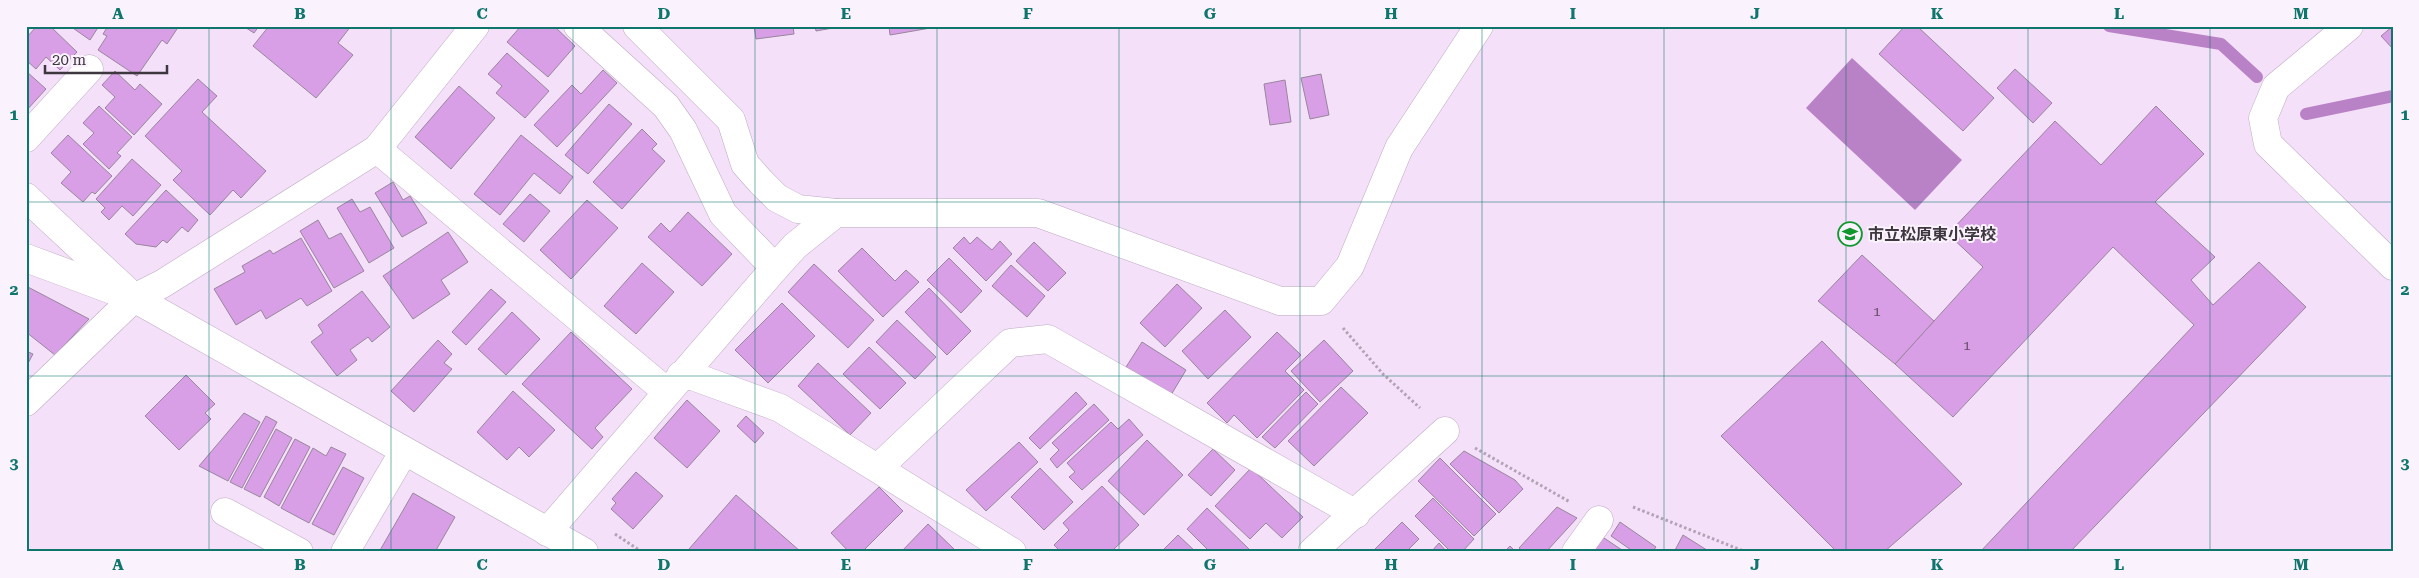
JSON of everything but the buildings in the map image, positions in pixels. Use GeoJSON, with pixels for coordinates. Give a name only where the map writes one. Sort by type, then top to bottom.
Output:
{"type":"FeatureCollection","features":[{"type":"Feature","properties":{"kind":"street"},"geometry":{"type":"LineString","coordinates":[[26,402],[134,298],[162,284],[378,149],[475,26]]}},
{"type":"Feature","properties":{"kind":"street"},"geometry":{"type":"LineString","coordinates":[[578,26],[666,106],[683,130],[723,214],[775,268]]}},
{"type":"Feature","properties":{"kind":"street"},"geometry":{"type":"LineString","coordinates":[[637,26],[731,120],[745,164],[777,198],[798,209],[836,213],[1038,213],[1280,301],[1321,301],[1350,266],[1399,148],[1478,26]]}},
{"type":"Feature","properties":{"kind":"street"},"geometry":{"type":"LineString","coordinates":[[2334,31],[2276,88],[2264,118],[2268,144],[2393,266]]}},
{"type":"Feature","properties":{"kind":"street"},"geometry":{"type":"LineString","coordinates":[[26,138],[89,69]]}},
{"type":"Feature","properties":{"kind":"street"},"geometry":{"type":"LineString","coordinates":[[378,149],[674,383]]}},
{"type":"Feature","properties":{"kind":"street"},"geometry":{"type":"LineString","coordinates":[[26,197],[134,298]]}},
{"type":"Feature","properties":{"kind":"street"},"geometry":{"type":"LineString","coordinates":[[547,532],[775,268],[795,246],[836,213]]}},
{"type":"Feature","properties":{"kind":"street"},"geometry":{"type":"LineString","coordinates":[[26,258],[134,298],[584,552]]}},
{"type":"Feature","properties":{"kind":"street"},"geometry":{"type":"LineString","coordinates":[[878,468],[1010,343],[1048,340],[1356,514]]}},
{"type":"Feature","properties":{"kind":"street"},"geometry":{"type":"LineString","coordinates":[[674,383],[694,377],[780,408],[1012,552]]}},
{"type":"Feature","properties":{"kind":"street"},"geometry":{"type":"LineString","coordinates":[[1312,552],[1356,514],[1445,431]]}},
{"type":"Feature","properties":{"kind":"street"},"geometry":{"type":"LineString","coordinates":[[345,552],[404,451]]}},
{"type":"Feature","properties":{"kind":"street"},"geometry":{"type":"LineString","coordinates":[[225,512],[299,552]]}},
{"type":"Feature","properties":{"kind":"street"},"geometry":{"type":"LineString","coordinates":[[1576,552],[1599,520]]}},
{"type":"Feature","properties":{"kind":"path"},"geometry":{"type":"LineString","coordinates":[[1321,301],[1383,374],[1445,431],[1599,520],[1618,502],[1746,552]]}},
{"type":"Feature","properties":{"kind":"shaded area"},"geometry":{"type":"Polygon","coordinates":[[[1852,58],[1962,160],[1915,210],[1806,108],[1852,58]]]}},
{"type":"Feature","properties":{"kind":"waterway"},"geometry":{"type":"LineString","coordinates":[[2109,26],[2221,44],[2257,77]]}},
{"type":"Feature","properties":{"kind":"waterway"},"geometry":{"type":"LineString","coordinates":[[2306,114],[2393,96]]}},
{"type":"Feature","properties":{"kind":"place","name":"市立松原東小学校"},"geometry":{"type":"Point","coordinates":[1850,234]}}]}
